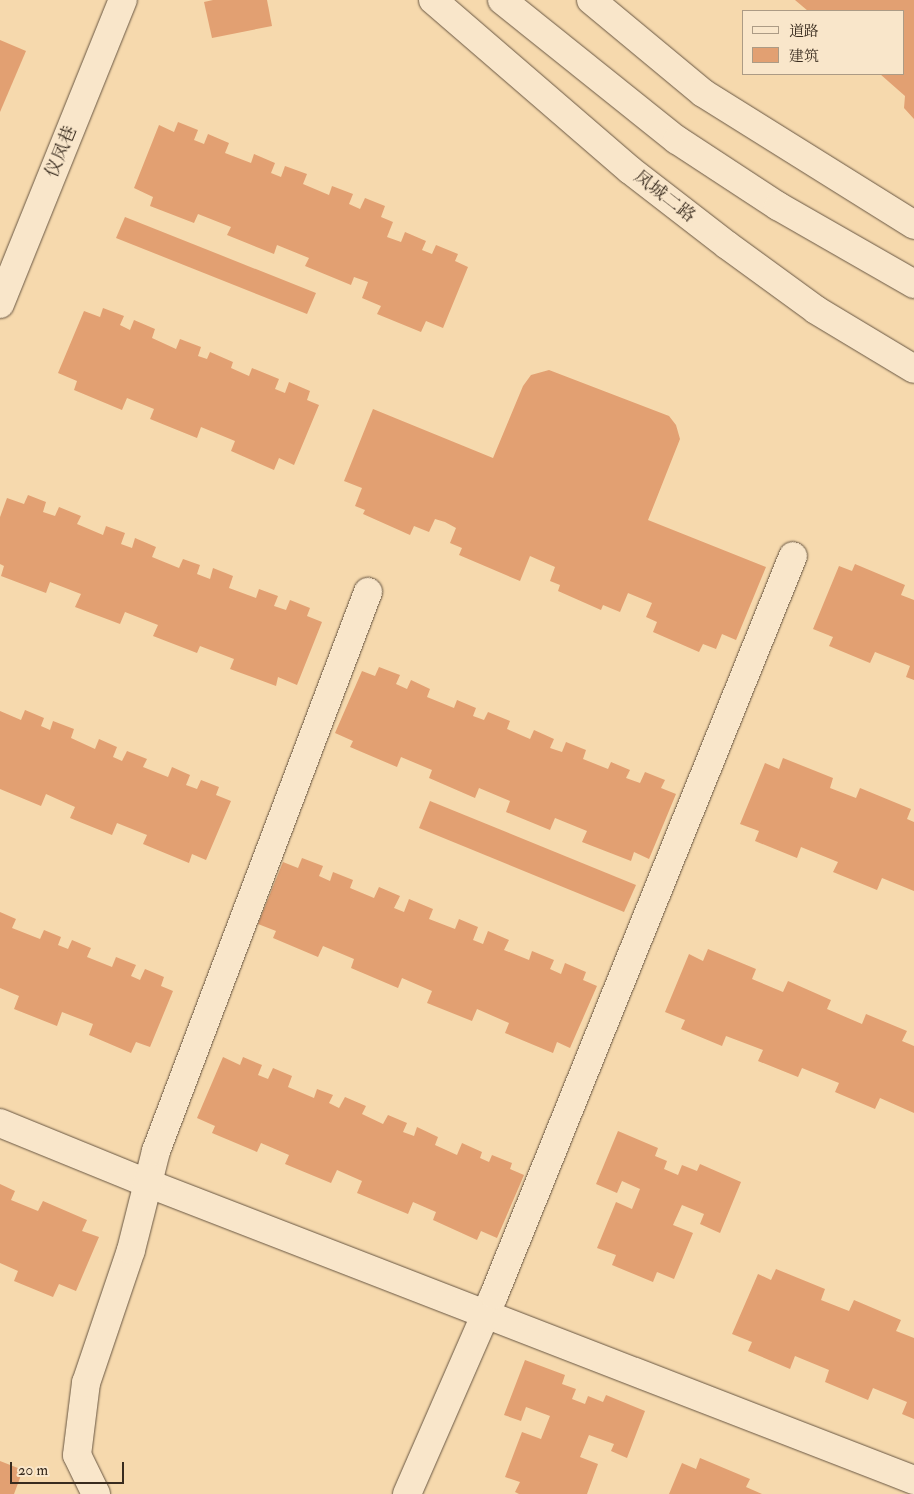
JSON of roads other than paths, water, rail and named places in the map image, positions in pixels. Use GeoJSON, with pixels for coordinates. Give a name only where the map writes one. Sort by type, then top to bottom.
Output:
{"type":"FeatureCollection","features":[{"type":"Feature","properties":{"kind":"street","name":"仪凤巷"},"geometry":{"type":"LineString","coordinates":[[0,304],[124,0]]}},
{"type":"Feature","properties":{"kind":"street","name":"凤城二路"},"geometry":{"type":"LineString","coordinates":[[432,0],[630,170],[727,245],[816,310],[914,369]]}},
{"type":"Feature","properties":{"kind":"street"},"geometry":{"type":"LineString","coordinates":[[502,0],[678,140],[778,206],[914,284]]}},
{"type":"Feature","properties":{"kind":"street"},"geometry":{"type":"LineString","coordinates":[[591,0],[703,93],[914,226]]}},
{"type":"Feature","properties":{"kind":"street"},"geometry":{"type":"LineString","coordinates":[[407,1494],[486,1313],[793,556]]}},
{"type":"Feature","properties":{"kind":"street"},"geometry":{"type":"LineString","coordinates":[[96,1494],[77,1455],[86,1383],[130,1250],[159,1142],[368,592]]}},
{"type":"Feature","properties":{"kind":"street"},"geometry":{"type":"LineString","coordinates":[[0,1123],[147,1183],[914,1480]]}}]}
